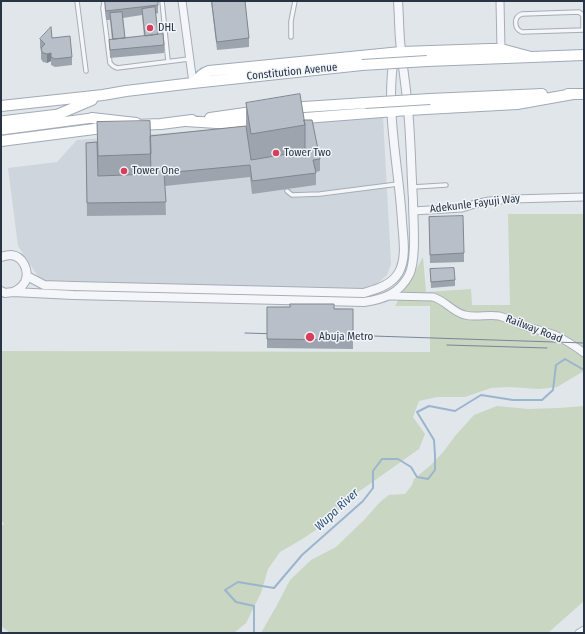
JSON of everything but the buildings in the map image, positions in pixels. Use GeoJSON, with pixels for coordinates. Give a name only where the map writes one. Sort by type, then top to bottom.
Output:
{"type":"FeatureCollection","features":[{"type":"Feature","properties":{"kind":"main road"},"geometry":{"type":"LineString","coordinates":[[194,82],[209,70],[398,53],[500,49],[531,57]]}},
{"type":"Feature","properties":{"kind":"main road","name":"Constitution Avenue"},"geometry":{"type":"LineString","coordinates":[[1,106],[103,95],[194,82],[362,65],[584,55]]}},
{"type":"Feature","properties":{"kind":"main road"},"geometry":{"type":"LineString","coordinates":[[186,121],[232,124],[408,110],[517,104],[573,94]]}},
{"type":"Feature","properties":{"kind":"main road"},"geometry":{"type":"LineString","coordinates":[[1,141],[108,127],[161,124],[275,109],[430,99],[584,94]]}},
{"type":"Feature","properties":{"kind":"main road"},"geometry":{"type":"LineString","coordinates":[[1,130],[12,124],[59,114],[103,95]]}},
{"type":"Feature","properties":{"kind":"main road"},"geometry":{"type":"LineString","coordinates":[[1,121],[12,124],[92,118],[119,120],[147,125]]}},
{"type":"Feature","properties":{"kind":"street"},"geometry":{"type":"LineString","coordinates":[[182,1],[194,82]]}},
{"type":"Feature","properties":{"kind":"street"},"geometry":{"type":"LineString","coordinates":[[27,276],[38,283],[50,286],[364,293],[385,286],[393,280],[399,272],[403,251],[401,210],[391,112],[392,70],[398,53],[400,41],[398,1]]}},
{"type":"Feature","properties":{"kind":"street"},"geometry":{"type":"LineString","coordinates":[[500,1],[500,49]]}},
{"type":"Feature","properties":{"kind":"street"},"geometry":{"type":"LineString","coordinates":[[1,292],[65,295],[364,302],[390,296],[401,286],[409,275],[414,253],[408,110],[398,53]]}},
{"type":"Feature","properties":{"kind":"street","name":"Adekunle Fayuji Way"},"geometry":{"type":"LineString","coordinates":[[413,211],[462,208],[489,201],[505,199],[584,197]]}},
{"type":"Feature","properties":{"kind":"street"},"geometry":{"type":"LineString","coordinates":[[1,256],[10,255],[17,257],[23,262],[26,269],[27,276],[24,283],[20,289],[13,292]]}},
{"type":"Feature","properties":{"kind":"street","name":"Railway Road"},"geometry":{"type":"LineString","coordinates":[[390,296],[438,298],[464,315],[495,316],[504,318],[555,336],[575,346],[584,353]]}},
{"type":"Feature","properties":{"kind":"lane"},"geometry":{"type":"LineString","coordinates":[[77,1],[86,71]]}},
{"type":"Feature","properties":{"kind":"lane"},"geometry":{"type":"LineString","coordinates":[[107,1],[104,3],[103,8],[110,63],[113,66],[117,68],[190,59]]}},
{"type":"Feature","properties":{"kind":"lane"},"geometry":{"type":"LineString","coordinates":[[162,1],[168,61]]}},
{"type":"Feature","properties":{"kind":"lane"},"geometry":{"type":"LineString","coordinates":[[291,37],[291,21],[295,1]]}},
{"type":"Feature","properties":{"kind":"lane"},"geometry":{"type":"LineString","coordinates":[[578,12],[583,15],[583,30],[522,32],[516,28],[516,19],[518,15],[522,14],[578,12]]}},
{"type":"Feature","properties":{"kind":"lane"},"geometry":{"type":"LineString","coordinates":[[287,191],[292,195],[320,194],[398,184]]}},
{"type":"Feature","properties":{"kind":"lane"},"geometry":{"type":"LineString","coordinates":[[412,188],[446,185]]}},
{"type":"Feature","properties":{"kind":"shaded area"},"geometry":{"type":"Polygon","coordinates":[[[383,116],[391,264],[387,275],[376,285],[363,290],[41,281],[18,246],[8,168],[57,162],[77,140],[383,116]]]}},
{"type":"Feature","properties":{"kind":"green space"},"geometry":{"type":"Polygon","coordinates":[[[508,214],[584,214],[584,371],[557,387],[539,389],[508,387],[491,388],[465,397],[437,397],[419,401],[413,417],[425,434],[419,449],[354,495],[326,523],[280,552],[268,569],[261,593],[246,623],[234,633],[10,633],[1,626],[1,526],[4,524],[1,520],[1,351],[430,352],[430,306],[395,306],[423,257],[426,292],[471,289],[472,305],[510,305],[508,214]]]}},
{"type":"Feature","properties":{"kind":"green space"},"geometry":{"type":"Polygon","coordinates":[[[497,406],[528,409],[584,406],[584,601],[548,633],[261,633],[290,580],[311,560],[336,547],[381,501],[389,495],[405,494],[412,485],[414,479],[431,465],[474,415],[497,406]]]}},
{"type":"Feature","properties":{"kind":"waterway","name":"Wupa River"},"geometry":{"type":"LineString","coordinates":[[254,633],[254,606],[236,602],[225,590],[238,582],[274,588],[302,555],[363,501],[373,488],[373,471],[382,459],[398,459],[411,467],[417,477],[428,479],[435,470],[434,440],[417,412],[429,406],[455,411],[481,395],[513,400],[542,400],[553,390],[556,365],[565,359],[584,370]]}},
{"type":"Feature","properties":{"kind":"tram line"},"geometry":{"type":"LineString","coordinates":[[245,333],[279,334]]}},
{"type":"Feature","properties":{"kind":"tram line"},"geometry":{"type":"LineString","coordinates":[[343,335],[584,343]]}},
{"type":"Feature","properties":{"kind":"tram line"},"geometry":{"type":"LineString","coordinates":[[447,345],[547,348]]}},
{"type":"Feature","properties":{"kind":"place","name":"DHL"},"geometry":{"type":"Point","coordinates":[150,28]}},
{"type":"Feature","properties":{"kind":"place","name":"Tower Two"},"geometry":{"type":"Point","coordinates":[276,153]}},
{"type":"Feature","properties":{"kind":"place","name":"Tower One"},"geometry":{"type":"Point","coordinates":[124,171]}},
{"type":"Feature","properties":{"kind":"place","name":"Abuja Metro"},"geometry":{"type":"Point","coordinates":[310,337]}}]}
